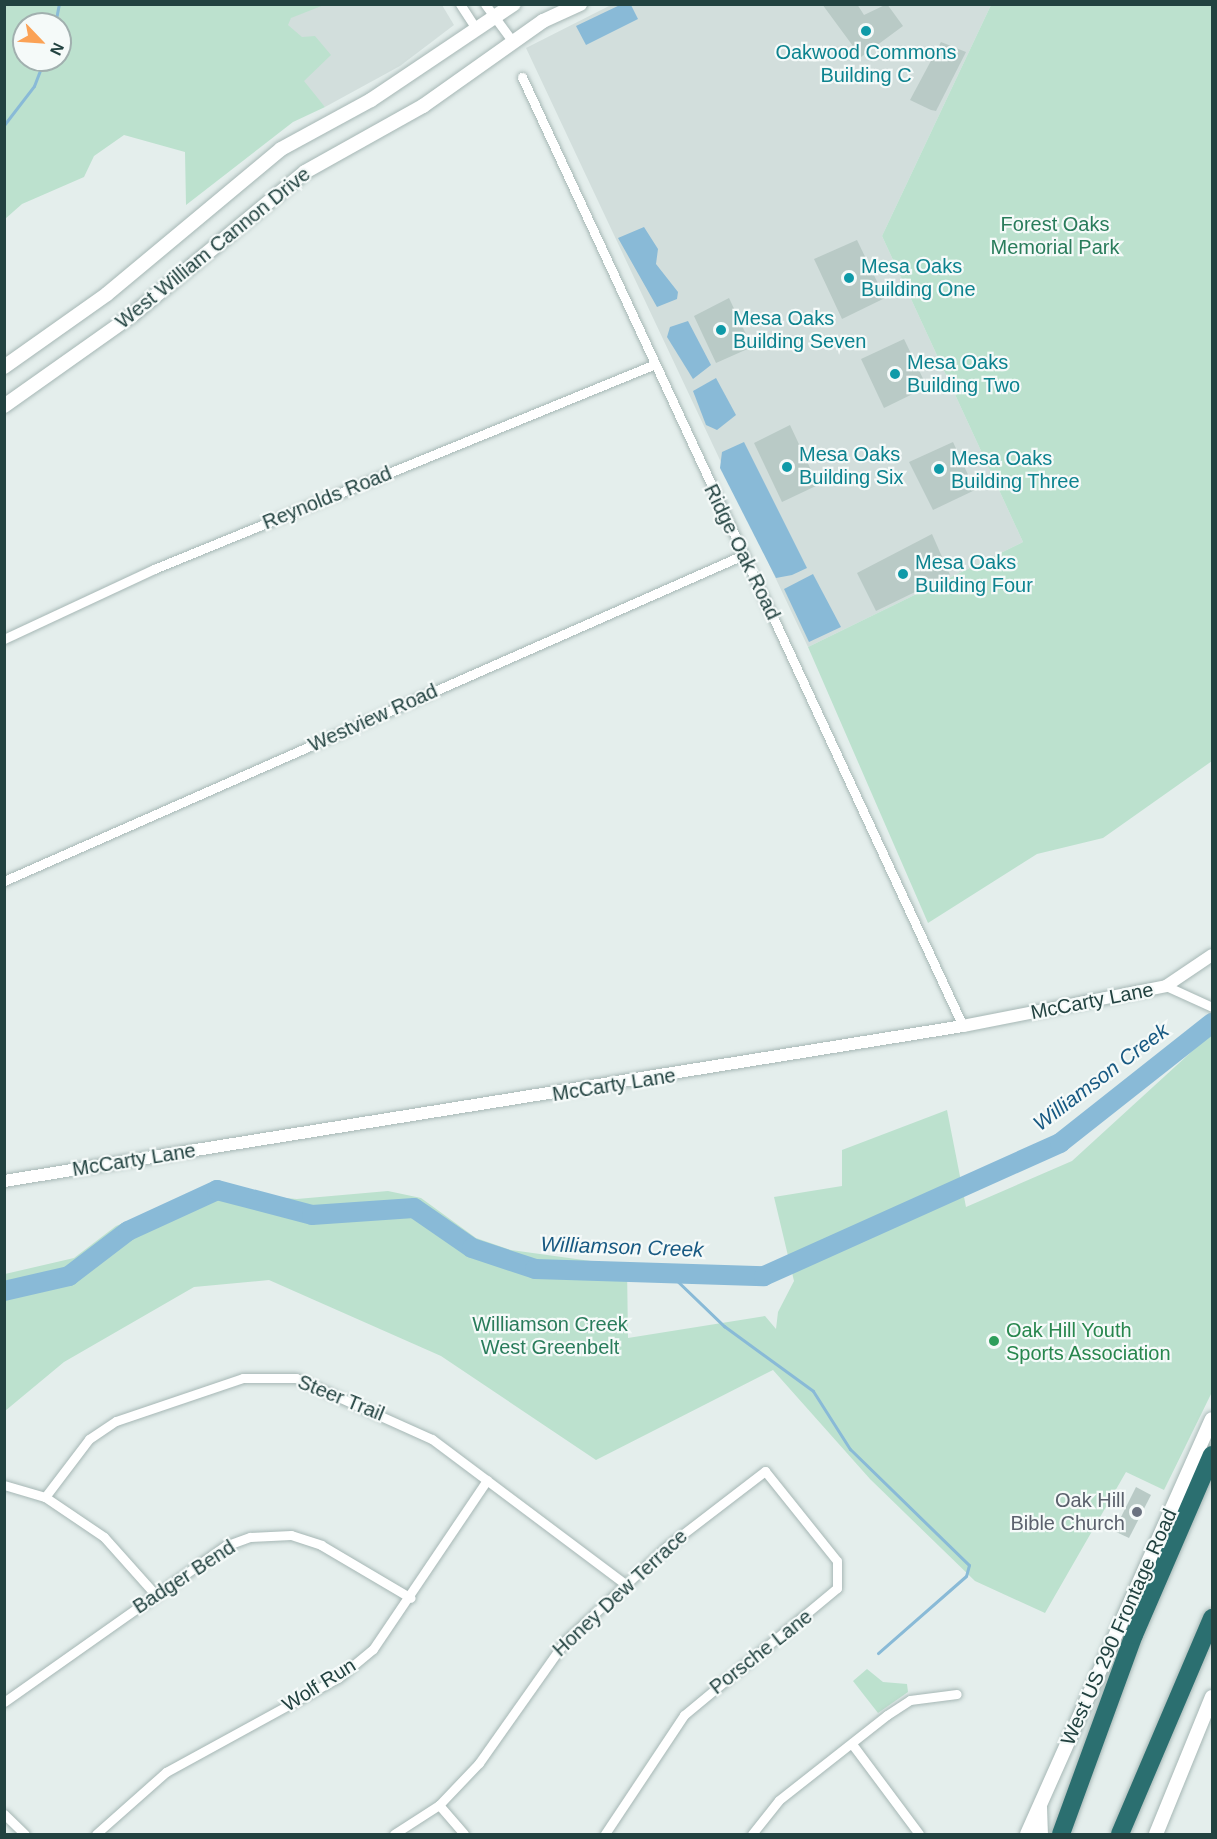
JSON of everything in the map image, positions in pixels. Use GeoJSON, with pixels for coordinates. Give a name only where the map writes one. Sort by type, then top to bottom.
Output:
{"type":"FeatureCollection","features":[{"type":"Feature","properties":{"kind":"highway"},"geometry":{"type":"LineString","coordinates":[[1061,1834],[1134,1635],[1212,1455]]}},
{"type":"Feature","properties":{"kind":"highway"},"geometry":{"type":"LineString","coordinates":[[1122,1830],[1212,1618]]}},
{"type":"Feature","properties":{"kind":"main road","name":"West William Cannon Drive"},"geometry":{"type":"LineString","coordinates":[[4,367],[107,294],[281,149],[371,100],[514,4]]}},
{"type":"Feature","properties":{"kind":"main road","name":"West William Cannon Drive"},"geometry":{"type":"LineString","coordinates":[[4,406],[131,316],[305,172],[423,106],[513,42],[580,4]]}},
{"type":"Feature","properties":{"kind":"main road","name":"West US 290 Frontage Road"},"geometry":{"type":"LineString","coordinates":[[1027,1834],[1212,1419]]}},
{"type":"Feature","properties":{"kind":"main road"},"geometry":{"type":"LineString","coordinates":[[1156,1834],[1212,1697]]}},
{"type":"Feature","properties":{"kind":"main road"},"geometry":{"type":"LineString","coordinates":[[1040,1802],[1041,1834]]}},
{"type":"Feature","properties":{"kind":"street"},"geometry":{"type":"LineString","coordinates":[[460,4],[476,28]]}},
{"type":"Feature","properties":{"kind":"street"},"geometry":{"type":"LineString","coordinates":[[485,4],[513,42]]}},
{"type":"Feature","properties":{"kind":"street","name":"Ridge Oak Road"},"geometry":{"type":"LineString","coordinates":[[522,77],[653,365],[963,1026]]}},
{"type":"Feature","properties":{"kind":"street","name":"Reynolds Road"},"geometry":{"type":"LineString","coordinates":[[4,639],[144,573],[653,365]]}},
{"type":"Feature","properties":{"kind":"street","name":"Westview Road"},"geometry":{"type":"LineString","coordinates":[[4,881],[743,555]]}},
{"type":"Feature","properties":{"kind":"street","name":"McCarty Lane"},"geometry":{"type":"LineString","coordinates":[[4,1181],[963,1026],[1166,986],[1212,955]]}},
{"type":"Feature","properties":{"kind":"street"},"geometry":{"type":"LineString","coordinates":[[1166,986],[1212,1007]]}},
{"type":"Feature","properties":{"kind":"street","name":"Steer Trail"},"geometry":{"type":"LineString","coordinates":[[45,1497],[88,1439],[116,1421],[243,1378],[278,1376],[326,1388],[409,1427],[487,1480],[625,1584]]}},
{"type":"Feature","properties":{"kind":"street","name":"Honey Dew Terrace"},"geometry":{"type":"LineString","coordinates":[[394,1834],[438,1805],[480,1763],[554,1652],[625,1584],[765,1470]]}},
{"type":"Feature","properties":{"kind":"street","name":"Porsche Lane"},"geometry":{"type":"LineString","coordinates":[[605,1834],[684,1715],[837,1588],[837,1561],[765,1470]]}},
{"type":"Feature","properties":{"kind":"street","name":"Wolf Run"},"geometry":{"type":"LineString","coordinates":[[96,1834],[166,1772],[338,1678],[391,1629],[487,1480]]}},
{"type":"Feature","properties":{"kind":"street"},"geometry":{"type":"LineString","coordinates":[[4,1485],[45,1497],[117,1548],[155,1594]]}},
{"type":"Feature","properties":{"kind":"street","name":"Badger Bend"},"geometry":{"type":"LineString","coordinates":[[4,1702],[225,1546],[274,1534],[321,1545],[411,1598]]}},
{"type":"Feature","properties":{"kind":"street"},"geometry":{"type":"LineString","coordinates":[[752,1834],[779,1800],[910,1700],[957,1694]]}},
{"type":"Feature","properties":{"kind":"street"},"geometry":{"type":"LineString","coordinates":[[852,1744],[919,1834]]}},
{"type":"Feature","properties":{"kind":"street"},"geometry":{"type":"LineString","coordinates":[[438,1805],[464,1834]]}},
{"type":"Feature","properties":{"kind":"street"},"geometry":{"type":"LineString","coordinates":[[4,1814],[25,1834]]}},
{"type":"Feature","properties":{"kind":"shaded area"},"geometry":{"type":"Polygon","coordinates":[[[303,5],[442,5],[454,25],[400,66],[325,107],[267,43],[303,5]]]}},
{"type":"Feature","properties":{"kind":"shaded area"},"geometry":{"type":"Polygon","coordinates":[[[611,5],[991,5],[882,236],[1023,542],[808,647],[526,48],[611,5]]]}},
{"type":"Feature","properties":{"kind":"green space"},"geometry":{"type":"Polygon","coordinates":[[[5,4],[324,5],[291,18],[288,25],[302,37],[315,36],[331,55],[304,81],[325,107],[293,122],[186,205],[185,152],[124,135],[94,156],[84,177],[22,204],[5,219],[5,4]]]}},
{"type":"Feature","properties":{"kind":"green space","name":"Forest Oaks Memorial Park"},"geometry":{"type":"Polygon","coordinates":[[[991,5],[1212,5],[1212,761],[1103,838],[1037,854],[928,923],[808,647],[1023,542],[882,236],[991,5]]]}},
{"type":"Feature","properties":{"kind":"green space","name":"Williamson Creek West Greenbelt"},"geometry":{"type":"Polygon","coordinates":[[[1212,1033],[1212,1392],[1164,1490],[1126,1472],[1045,1613],[975,1581],[870,1479],[773,1370],[596,1460],[441,1356],[269,1280],[194,1287],[64,1362],[5,1411],[5,1274],[74,1258],[116,1226],[164,1206],[217,1192],[297,1199],[388,1191],[421,1198],[476,1238],[511,1250],[627,1266],[628,1338],[765,1316],[776,1329],[778,1312],[794,1281],[774,1197],[842,1186],[842,1150],[947,1110],[966,1207],[1072,1161],[1212,1033]]]}},
{"type":"Feature","properties":{"kind":"green space"},"geometry":{"type":"Polygon","coordinates":[[[867,1669],[883,1682],[907,1684],[908,1692],[878,1713],[853,1681],[867,1669]]]}},
{"type":"Feature","properties":{"kind":"water"},"geometry":{"type":"Polygon","coordinates":[[[622,4],[631,5],[638,19],[586,45],[576,26],[622,4]]]}},
{"type":"Feature","properties":{"kind":"water"},"geometry":{"type":"Polygon","coordinates":[[[644,227],[658,249],[656,264],[678,292],[677,299],[657,307],[618,238],[644,227]]]}},
{"type":"Feature","properties":{"kind":"water"},"geometry":{"type":"Polygon","coordinates":[[[688,321],[711,365],[693,379],[667,337],[670,327],[688,321]]]}},
{"type":"Feature","properties":{"kind":"water"},"geometry":{"type":"Polygon","coordinates":[[[716,378],[736,415],[717,430],[706,425],[693,391],[716,378]]]}},
{"type":"Feature","properties":{"kind":"water"},"geometry":{"type":"Polygon","coordinates":[[[744,442],[807,568],[792,575],[776,578],[720,468],[722,452],[744,442]]]}},
{"type":"Feature","properties":{"kind":"water"},"geometry":{"type":"Polygon","coordinates":[[[813,574],[841,627],[809,642],[784,589],[813,574]]]}},
{"type":"Feature","properties":{"kind":"building","name":"Oakwood Commons Building C"},"geometry":{"type":"Polygon","coordinates":[[[822,4],[857,4],[864,15],[887,4],[903,26],[861,57],[822,4]]]}},
{"type":"Feature","properties":{"kind":"building"},"geometry":{"type":"Polygon","coordinates":[[[941,42],[966,52],[936,111],[910,100],[941,42]]]}},
{"type":"Feature","properties":{"kind":"building","name":"Mesa Oaks Building One"},"geometry":{"type":"Polygon","coordinates":[[[857,240],[885,298],[842,319],[814,259],[857,240]]]}},
{"type":"Feature","properties":{"kind":"building","name":"Mesa Oaks Building Seven"},"geometry":{"type":"Polygon","coordinates":[[[729,298],[752,347],[716,363],[694,316],[729,298]]]}},
{"type":"Feature","properties":{"kind":"building","name":"Mesa Oaks Building Two"},"geometry":{"type":"Polygon","coordinates":[[[904,339],[927,387],[884,408],[861,359],[904,339]]]}},
{"type":"Feature","properties":{"kind":"building","name":"Mesa Oaks Building Six"},"geometry":{"type":"Polygon","coordinates":[[[790,425],[818,485],[782,502],[754,443],[790,425]]]}},
{"type":"Feature","properties":{"kind":"building","name":"Mesa Oaks Building Three"},"geometry":{"type":"Polygon","coordinates":[[[953,442],[975,490],[933,510],[909,462],[953,442]]]}},
{"type":"Feature","properties":{"kind":"building","name":"Mesa Oaks Building Four"},"geometry":{"type":"Polygon","coordinates":[[[932,534],[950,575],[876,611],[857,573],[932,534]]]}},
{"type":"Feature","properties":{"kind":"building","name":"Oak Hill Bible Church"},"geometry":{"type":"Polygon","coordinates":[[[1136,1487],[1151,1495],[1129,1538],[1114,1531],[1136,1487]]]}},
{"type":"Feature","properties":{"kind":"waterway"},"geometry":{"type":"LineString","coordinates":[[57,12],[59,4]]}},
{"type":"Feature","properties":{"kind":"waterway"},"geometry":{"type":"LineString","coordinates":[[4,125],[34,86],[39,72]]}},
{"type":"Feature","properties":{"kind":"waterway","name":"Williamson Creek"},"geometry":{"type":"LineString","coordinates":[[4,1291],[69,1276],[128,1231],[217,1190],[312,1215],[414,1208],[472,1248],[535,1269],[764,1276],[1060,1143],[1212,1023]]}},
{"type":"Feature","properties":{"kind":"waterway"},"geometry":{"type":"LineString","coordinates":[[671,1275],[724,1326],[813,1391],[850,1449],[969,1565],[966,1576],[878,1653]]}},
{"type":"Feature","properties":{"kind":"place","name":"Oakwood Commons Building C"},"geometry":{"type":"Point","coordinates":[866,31]}},
{"type":"Feature","properties":{"kind":"place","name":"Mesa Oaks Building One"},"geometry":{"type":"Point","coordinates":[849,278]}},
{"type":"Feature","properties":{"kind":"place","name":"Mesa Oaks Building Seven"},"geometry":{"type":"Point","coordinates":[721,330]}},
{"type":"Feature","properties":{"kind":"place","name":"Mesa Oaks Building Two"},"geometry":{"type":"Point","coordinates":[895,374]}},
{"type":"Feature","properties":{"kind":"place","name":"Mesa Oaks Building Six"},"geometry":{"type":"Point","coordinates":[787,467]}},
{"type":"Feature","properties":{"kind":"place","name":"Mesa Oaks Building Three"},"geometry":{"type":"Point","coordinates":[939,469]}},
{"type":"Feature","properties":{"kind":"place","name":"Mesa Oaks Building Four"},"geometry":{"type":"Point","coordinates":[903,574]}},
{"type":"Feature","properties":{"kind":"place","name":"Oak Hill Youth Sports Association"},"geometry":{"type":"Point","coordinates":[994,1341]}},
{"type":"Feature","properties":{"kind":"place","name":"Oak Hill Bible Church"},"geometry":{"type":"Point","coordinates":[1137,1512]}}]}
